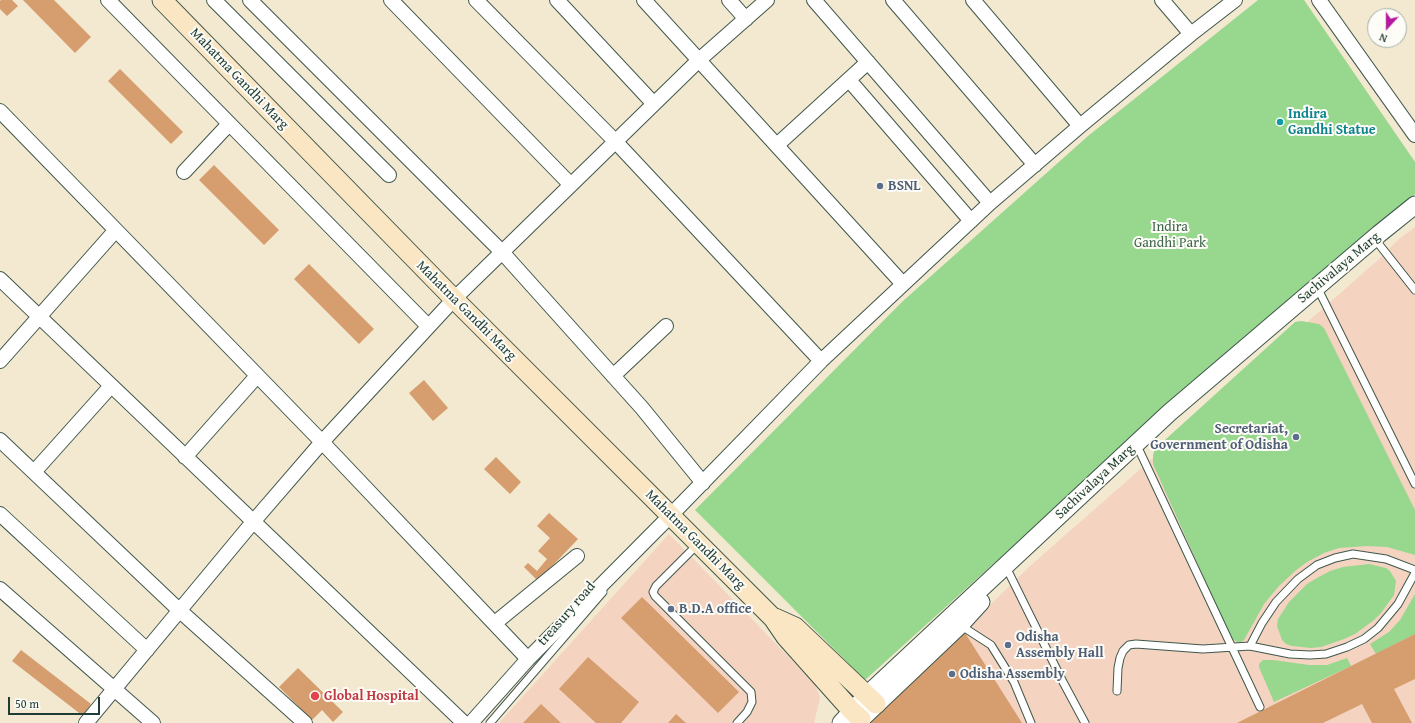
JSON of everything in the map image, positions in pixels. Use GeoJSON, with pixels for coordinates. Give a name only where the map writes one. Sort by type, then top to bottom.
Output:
{"type":"FeatureCollection","features":[{"type":"Feature","properties":{"kind":"main road","name":"Mahatma Gandhi Marg"},"geometry":{"type":"LineString","coordinates":[[162,0],[667,519],[699,543],[773,618],[786,637],[853,719]]}},
{"type":"Feature","properties":{"kind":"main road","name":"Mahatma Gandhi Marg"},"geometry":{"type":"LineString","coordinates":[[773,618],[795,627],[872,700]]}},
{"type":"Feature","properties":{"kind":"street"},"geometry":{"type":"LineString","coordinates":[[108,0],[428,326]]}},
{"type":"Feature","properties":{"kind":"street"},"geometry":{"type":"LineString","coordinates":[[214,0],[389,175]]}},
{"type":"Feature","properties":{"kind":"street"},"geometry":{"type":"LineString","coordinates":[[250,0],[502,252],[642,408],[702,483]]}},
{"type":"Feature","properties":{"kind":"street"},"geometry":{"type":"LineString","coordinates":[[392,0],[570,184]]}},
{"type":"Feature","properties":{"kind":"street"},"geometry":{"type":"LineString","coordinates":[[476,0],[615,141],[821,361]]}},
{"type":"Feature","properties":{"kind":"street"},"geometry":{"type":"LineString","coordinates":[[557,0],[654,104]]}},
{"type":"Feature","properties":{"kind":"street"},"geometry":{"type":"LineString","coordinates":[[644,0],[903,284]]}},
{"type":"Feature","properties":{"kind":"street"},"geometry":{"type":"LineString","coordinates":[[728,0],[746,19]]}},
{"type":"Feature","properties":{"kind":"street"},"geometry":{"type":"LineString","coordinates":[[86,723],[253,522],[322,442],[428,326],[570,184],[699,60],[767,0]]}},
{"type":"Feature","properties":{"kind":"street"},"geometry":{"type":"LineString","coordinates":[[814,0],[990,203]]}},
{"type":"Feature","properties":{"kind":"street"},"geometry":{"type":"LineString","coordinates":[[894,0],[1035,165]]}},
{"type":"Feature","properties":{"kind":"street"},"geometry":{"type":"LineString","coordinates":[[973,0],[1080,126]]}},
{"type":"Feature","properties":{"kind":"street"},"geometry":{"type":"LineString","coordinates":[[1162,0],[1191,34]]}},
{"type":"Feature","properties":{"kind":"street"},"geometry":{"type":"LineString","coordinates":[[471,723],[528,659],[821,361],[990,203],[1191,34],[1235,0]]}},
{"type":"Feature","properties":{"kind":"street"},"geometry":{"type":"LineString","coordinates":[[1319,0],[1415,135]]}},
{"type":"Feature","properties":{"kind":"street"},"geometry":{"type":"LineString","coordinates":[[777,145],[868,62]]}},
{"type":"Feature","properties":{"kind":"street"},"geometry":{"type":"LineString","coordinates":[[849,80],[971,221]]}},
{"type":"Feature","properties":{"kind":"street"},"geometry":{"type":"LineString","coordinates":[[0,111],[322,442],[528,659]]}},
{"type":"Feature","properties":{"kind":"street"},"geometry":{"type":"LineString","coordinates":[[184,172],[229,124]]}},
{"type":"Feature","properties":{"kind":"street","name":"Sachivalaya Marg"},"geometry":{"type":"LineString","coordinates":[[853,719],[1169,413],[1415,205]]}},
{"type":"Feature","properties":{"kind":"street","name":"Sachivalaya Marg"},"geometry":{"type":"LineString","coordinates":[[872,700],[960,626],[1008,571],[1319,291],[1415,215]]}},
{"type":"Feature","properties":{"kind":"street"},"geometry":{"type":"LineString","coordinates":[[0,360],[116,231]]}},
{"type":"Feature","properties":{"kind":"street"},"geometry":{"type":"LineString","coordinates":[[0,279],[464,723]]}},
{"type":"Feature","properties":{"kind":"street"},"geometry":{"type":"LineString","coordinates":[[613,376],[666,326]]}},
{"type":"Feature","properties":{"kind":"street"},"geometry":{"type":"LineString","coordinates":[[185,457],[257,376]]}},
{"type":"Feature","properties":{"kind":"street"},"geometry":{"type":"LineString","coordinates":[[34,472],[111,386]]}},
{"type":"Feature","properties":{"kind":"street"},"geometry":{"type":"LineString","coordinates":[[0,440],[179,610],[304,723]]}},
{"type":"Feature","properties":{"kind":"street"},"geometry":{"type":"LineString","coordinates":[[0,514],[147,650]]}},
{"type":"Feature","properties":{"kind":"street"},"geometry":{"type":"LineString","coordinates":[[495,623],[577,556]]}},
{"type":"Feature","properties":{"kind":"street"},"geometry":{"type":"LineString","coordinates":[[0,589],[153,723]]}},
{"type":"Feature","properties":{"kind":"lane"},"geometry":{"type":"LineString","coordinates":[[1378,243],[1415,290]]}},
{"type":"Feature","properties":{"kind":"lane"},"geometry":{"type":"LineString","coordinates":[[1319,291],[1415,484]]}},
{"type":"Feature","properties":{"kind":"lane"},"geometry":{"type":"LineString","coordinates":[[1140,452],[1260,707]]}},
{"type":"Feature","properties":{"kind":"lane","name":"treasury road"},"geometry":{"type":"LineString","coordinates":[[490,723],[667,519]]}},
{"type":"Feature","properties":{"kind":"lane"},"geometry":{"type":"LineString","coordinates":[[699,543],[656,586],[653,592],[655,596],[751,692],[752,702],[747,712],[738,723]]}},
{"type":"Feature","properties":{"kind":"lane"},"geometry":{"type":"LineString","coordinates":[[1250,646],[1262,623],[1276,602],[1298,579],[1317,565],[1335,558],[1353,554],[1386,559],[1415,570]]}},
{"type":"Feature","properties":{"kind":"lane"},"geometry":{"type":"LineString","coordinates":[[1008,571],[1085,723]]}},
{"type":"Feature","properties":{"kind":"lane"},"geometry":{"type":"LineString","coordinates":[[1117,690],[1120,658],[1129,645],[1136,644],[1203,649],[1231,646],[1250,646],[1290,654],[1310,656],[1326,654],[1347,647],[1364,639],[1378,628],[1398,604],[1415,573]]}},
{"type":"Feature","properties":{"kind":"lane"},"geometry":{"type":"LineString","coordinates":[[960,626],[991,645],[1014,682],[1031,723]]}},
{"type":"Feature","properties":{"kind":"shaded area","name":"Secretariat, Government of Odisha"},"geometry":{"type":"Polygon","coordinates":[[[1415,227],[1415,723],[869,723],[1029,567],[1378,260],[1399,239],[1415,227]]]}},
{"type":"Feature","properties":{"kind":"shaded area","name":"B.D.A office"},"geometry":{"type":"Polygon","coordinates":[[[669,534],[815,684],[820,698],[814,723],[499,723],[669,534]]]}},
{"type":"Feature","properties":{"kind":"green space","name":"Indira Gandhi Park"},"geometry":{"type":"Polygon","coordinates":[[[1258,0],[1304,0],[1415,162],[1415,194],[1137,434],[865,680],[695,510],[903,301],[1088,136],[1258,0]]]}},
{"type":"Feature","properties":{"kind":"green space"},"geometry":{"type":"Polygon","coordinates":[[[1301,321],[1319,324],[1324,328],[1415,510],[1415,555],[1387,547],[1367,546],[1339,548],[1324,553],[1307,562],[1278,587],[1264,604],[1244,640],[1237,642],[1231,638],[1153,464],[1153,455],[1155,449],[1295,322],[1301,321]]]}},
{"type":"Feature","properties":{"kind":"green space"},"geometry":{"type":"Polygon","coordinates":[[[1369,564],[1386,568],[1390,571],[1396,581],[1394,595],[1374,620],[1355,634],[1321,647],[1311,648],[1292,646],[1286,644],[1282,640],[1277,626],[1278,619],[1289,602],[1307,584],[1330,571],[1343,567],[1369,564]]]}},
{"type":"Feature","properties":{"kind":"green space"},"geometry":{"type":"Polygon","coordinates":[[[1415,594],[1415,634],[1376,654],[1370,644],[1389,632],[1400,620],[1415,594]]]}},
{"type":"Feature","properties":{"kind":"green space"},"geometry":{"type":"Polygon","coordinates":[[[1347,658],[1351,666],[1274,702],[1259,667],[1259,664],[1263,660],[1309,665],[1327,665],[1347,658]]]}},
{"type":"Feature","properties":{"kind":"building"},"geometry":{"type":"Polygon","coordinates":[[[1,0],[12,0],[18,6],[7,16],[0,9],[1,0]]]}},
{"type":"Feature","properties":{"kind":"building"},"geometry":{"type":"Polygon","coordinates":[[[23,0],[54,0],[91,37],[75,53],[23,0]]]}},
{"type":"Feature","properties":{"kind":"building"},"geometry":{"type":"Polygon","coordinates":[[[120,69],[183,132],[171,144],[108,81],[120,69]]]}},
{"type":"Feature","properties":{"kind":"building"},"geometry":{"type":"Polygon","coordinates":[[[214,165],[279,230],[264,245],[199,180],[214,165]]]}},
{"type":"Feature","properties":{"kind":"building"},"geometry":{"type":"Polygon","coordinates":[[[309,264],[374,329],[359,344],[294,279],[309,264]]]}},
{"type":"Feature","properties":{"kind":"building"},"geometry":{"type":"Polygon","coordinates":[[[424,380],[448,408],[433,421],[409,393],[424,380]]]}},
{"type":"Feature","properties":{"kind":"building"},"geometry":{"type":"Polygon","coordinates":[[[496,457],[521,482],[510,494],[484,469],[496,457]]]}},
{"type":"Feature","properties":{"kind":"building"},"geometry":{"type":"Polygon","coordinates":[[[549,513],[578,539],[538,581],[524,567],[528,563],[537,571],[547,559],[538,551],[550,538],[537,526],[549,513]]]}},
{"type":"Feature","properties":{"kind":"building"},"geometry":{"type":"Polygon","coordinates":[[[642,597],[739,692],[718,713],[621,618],[642,597]]]}},
{"type":"Feature","properties":{"kind":"building","name":"Odisha Assembly"},"geometry":{"type":"Polygon","coordinates":[[[960,625],[1022,723],[865,723],[960,625]]]}},
{"type":"Feature","properties":{"kind":"building"},"geometry":{"type":"Polygon","coordinates":[[[1415,634],[1415,679],[1394,689],[1412,723],[1372,723],[1362,704],[1323,723],[1237,723],[1415,634]]]}},
{"type":"Feature","properties":{"kind":"building"},"geometry":{"type":"Polygon","coordinates":[[[21,650],[91,704],[83,716],[12,661],[21,650]]]}},
{"type":"Feature","properties":{"kind":"building"},"geometry":{"type":"Polygon","coordinates":[[[588,657],[639,702],[621,723],[596,723],[559,689],[588,657]]]}},
{"type":"Feature","properties":{"kind":"building"},"geometry":{"type":"Polygon","coordinates":[[[298,668],[343,712],[333,722],[322,710],[312,720],[279,687],[298,668]]]}},
{"type":"Feature","properties":{"kind":"building"},"geometry":{"type":"Polygon","coordinates":[[[541,704],[561,723],[523,723],[541,704]]]}},
{"type":"Feature","properties":{"kind":"building"},"geometry":{"type":"Polygon","coordinates":[[[676,714],[686,723],[668,723],[676,714]]]}},
{"type":"Feature","properties":{"kind":"place","name":"Indira Gandhi Statue"},"geometry":{"type":"Point","coordinates":[1280,122]}},
{"type":"Feature","properties":{"kind":"place","name":"BSNL"},"geometry":{"type":"Point","coordinates":[880,186]}},
{"type":"Feature","properties":{"kind":"place","name":"Secretariat, Government of Odisha"},"geometry":{"type":"Point","coordinates":[1296,437]}},
{"type":"Feature","properties":{"kind":"place","name":"B.D.A office"},"geometry":{"type":"Point","coordinates":[671,609]}},
{"type":"Feature","properties":{"kind":"place","name":"Odisha Assembly Hall"},"geometry":{"type":"Point","coordinates":[1008,645]}},
{"type":"Feature","properties":{"kind":"place","name":"Odisha Assembly"},"geometry":{"type":"Point","coordinates":[952,674]}},
{"type":"Feature","properties":{"kind":"place","name":"Global Hospital"},"geometry":{"type":"Point","coordinates":[315,696]}}]}
